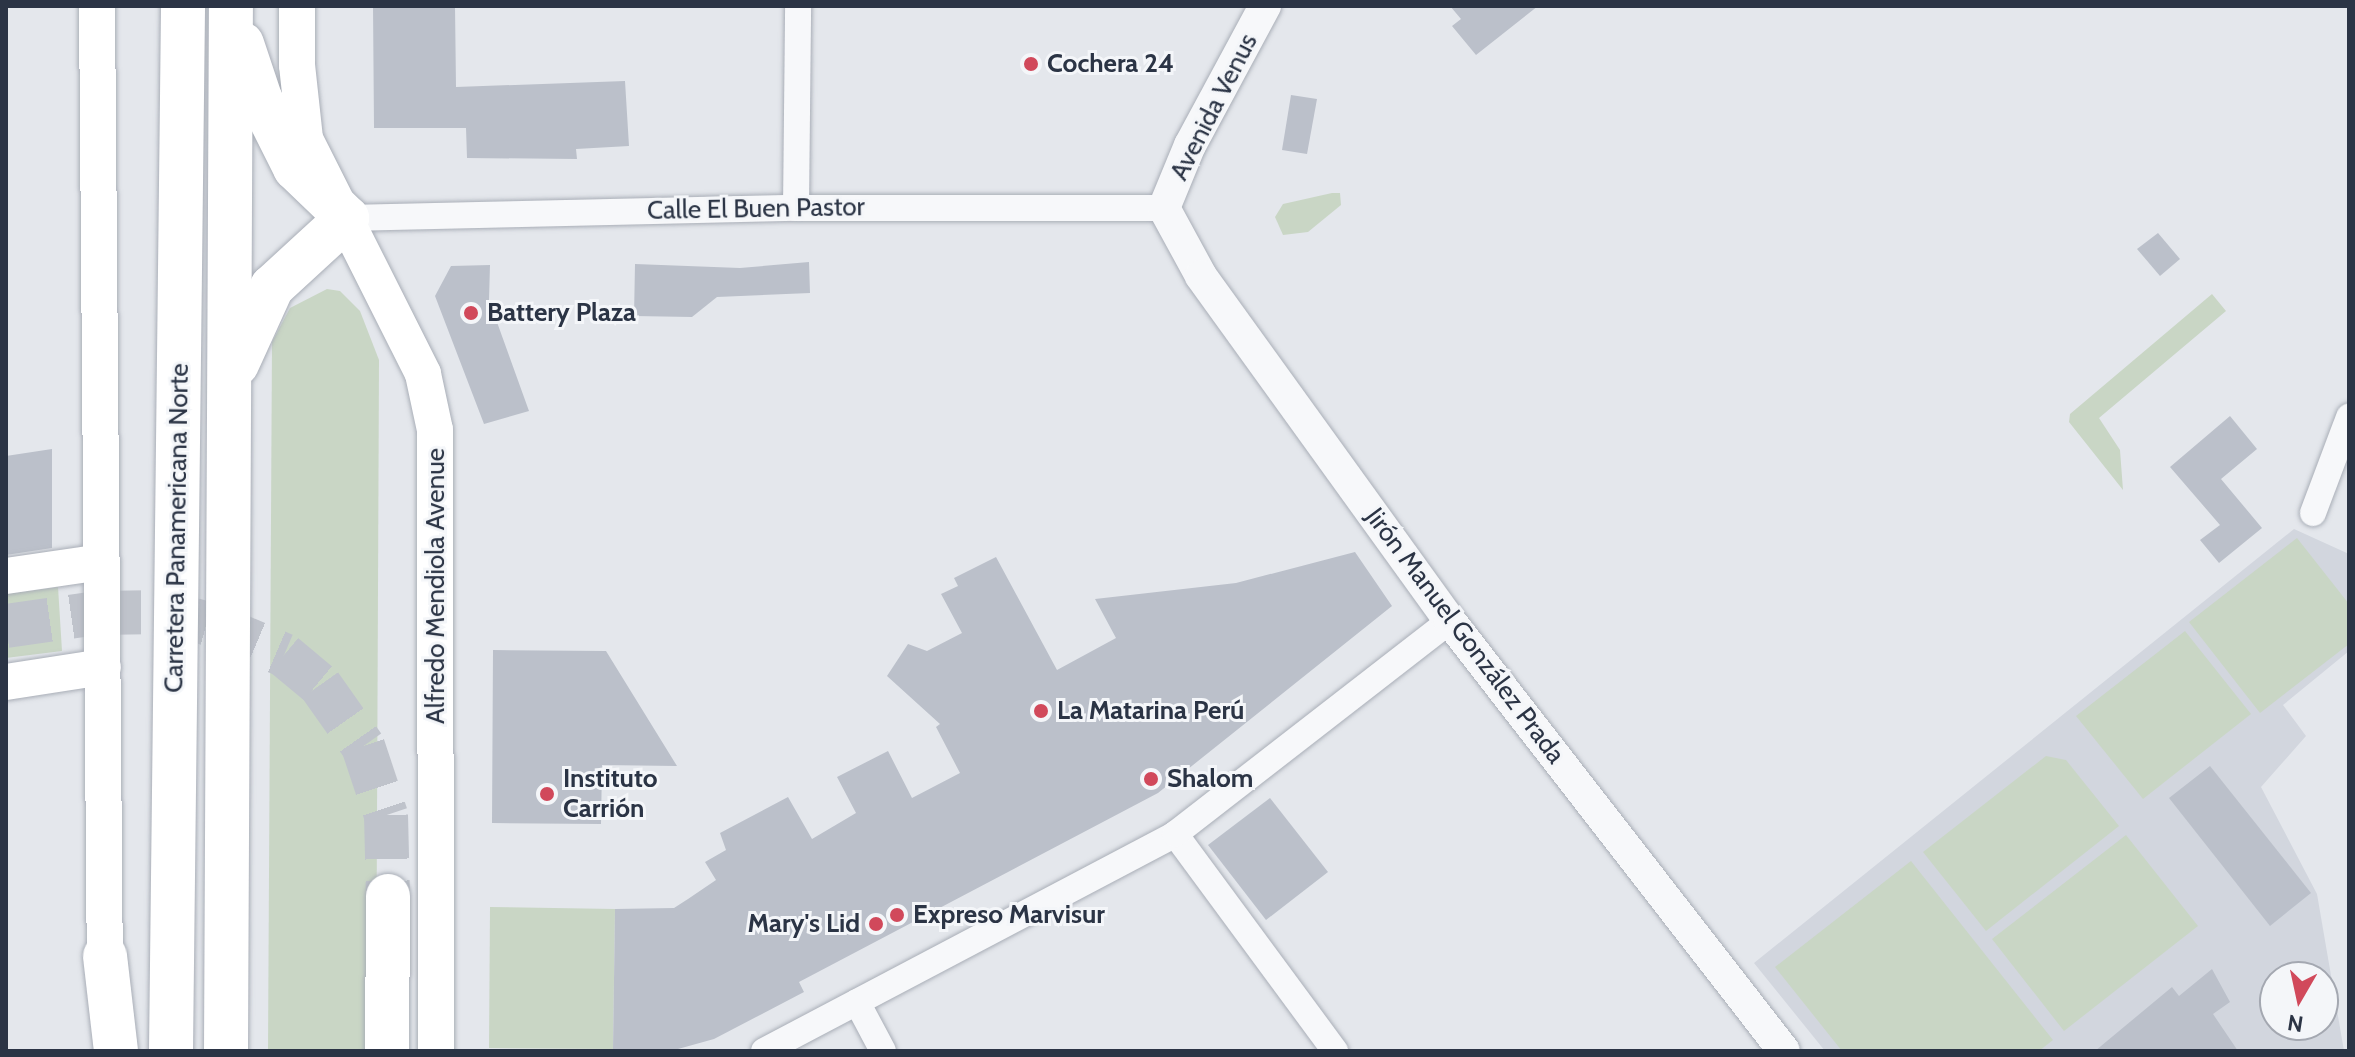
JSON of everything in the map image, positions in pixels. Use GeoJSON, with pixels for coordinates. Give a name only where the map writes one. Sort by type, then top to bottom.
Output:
{"type":"FeatureCollection","features":[{"type":"Feature","properties":{"kind":"highway","name":"Carretera Panamericana Norte"},"geometry":{"type":"LineString","coordinates":[[171,1051],[183,6]]}},
{"type":"Feature","properties":{"kind":"highway","name":"Carretera Panamericana Norte"},"geometry":{"type":"LineString","coordinates":[[226,1051],[231,6]]}},
{"type":"Feature","properties":{"kind":"highway"},"geometry":{"type":"LineString","coordinates":[[227,406],[240,352],[272,287],[347,218],[295,168],[260,98],[231,6]]}},
{"type":"Feature","properties":{"kind":"highway"},"geometry":{"type":"LineString","coordinates":[[387,1051],[388,896]]}},
{"type":"Feature","properties":{"kind":"highway"},"geometry":{"type":"LineString","coordinates":[[105,956],[116,1051]]}},
{"type":"Feature","properties":{"kind":"main road"},"geometry":{"type":"LineString","coordinates":[[97,6],[104,1051]]}},
{"type":"Feature","properties":{"kind":"main road","name":"Alfredo Mendiola Avenue"},"geometry":{"type":"LineString","coordinates":[[297,6],[305,139],[423,374],[438,459],[436,1051]]}},
{"type":"Feature","properties":{"kind":"main road"},"geometry":{"type":"LineString","coordinates":[[6,576],[102,562]]}},
{"type":"Feature","properties":{"kind":"main road"},"geometry":{"type":"LineString","coordinates":[[6,682],[103,667]]}},
{"type":"Feature","properties":{"kind":"street"},"geometry":{"type":"LineString","coordinates":[[796,208],[798,6]]}},
{"type":"Feature","properties":{"kind":"street","name":"Avenida Venus"},"geometry":{"type":"LineString","coordinates":[[1164,208],[1190,145],[1265,6]]}},
{"type":"Feature","properties":{"kind":"street","name":"Calle El Buen Pastor"},"geometry":{"type":"LineString","coordinates":[[347,218],[796,208],[1164,208]]}},
{"type":"Feature","properties":{"kind":"street","name":"Jirón Manuel González Prada"},"geometry":{"type":"LineString","coordinates":[[1164,208],[1201,276],[1450,621],[1784,1051]]}},
{"type":"Feature","properties":{"kind":"street"},"geometry":{"type":"LineString","coordinates":[[2313,513],[2349,417]]}},
{"type":"Feature","properties":{"kind":"street"},"geometry":{"type":"LineString","coordinates":[[764,1051],[1175,834],[1450,621]]}},
{"type":"Feature","properties":{"kind":"street"},"geometry":{"type":"LineString","coordinates":[[1175,834],[1335,1051]]}},
{"type":"Feature","properties":{"kind":"street"},"geometry":{"type":"LineString","coordinates":[[857,1002],[883,1051]]}},
{"type":"Feature","properties":{"kind":"shaded area"},"geometry":{"type":"Polygon","coordinates":[[[2294,529],[2349,554],[2349,651],[2283,705],[2306,736],[2261,787],[2317,894],[2329,961],[2259,961],[2259,1041],[2339,1041],[2339,1022],[2344,1051],[1825,1051],[1754,963],[2294,529]]]}},
{"type":"Feature","properties":{"kind":"green space"},"geometry":{"type":"Polygon","coordinates":[[[1340,193],[1341,205],[1308,232],[1283,235],[1275,217],[1283,204],[1340,193]]]}},
{"type":"Feature","properties":{"kind":"green space"},"geometry":{"type":"Polygon","coordinates":[[[327,289],[340,291],[360,311],[379,360],[376,1051],[268,1051],[272,342],[290,308],[327,289]]]}},
{"type":"Feature","properties":{"kind":"green space"},"geometry":{"type":"Polygon","coordinates":[[[2212,294],[2226,311],[2099,418],[2120,450],[2123,490],[2069,422],[2070,414],[2212,294]]]}},
{"type":"Feature","properties":{"kind":"green space"},"geometry":{"type":"Polygon","coordinates":[[[2297,538],[2349,604],[2349,644],[2260,713],[2189,622],[2297,538]]]}},
{"type":"Feature","properties":{"kind":"green space"},"geometry":{"type":"Polygon","coordinates":[[[58,587],[62,651],[6,658],[6,594],[58,587]]]}},
{"type":"Feature","properties":{"kind":"green space"},"geometry":{"type":"Polygon","coordinates":[[[2185,631],[2251,714],[2143,799],[2076,716],[2185,631]]]}},
{"type":"Feature","properties":{"kind":"green space"},"geometry":{"type":"Polygon","coordinates":[[[2046,756],[2066,760],[2119,826],[1986,931],[1923,852],[2046,756]]]}},
{"type":"Feature","properties":{"kind":"green space"},"geometry":{"type":"Polygon","coordinates":[[[2126,835],[2198,926],[2064,1031],[1992,939],[2126,835]]]}},
{"type":"Feature","properties":{"kind":"green space"},"geometry":{"type":"Polygon","coordinates":[[[1911,861],[2053,1040],[2039,1051],[1842,1051],[1775,967],[1911,861]]]}},
{"type":"Feature","properties":{"kind":"green space"},"geometry":{"type":"Polygon","coordinates":[[[490,907],[615,909],[613,1049],[489,1048],[490,907]]]}},
{"type":"Feature","properties":{"kind":"building"},"geometry":{"type":"Polygon","coordinates":[[[373,6],[455,6],[456,87],[625,81],[629,146],[576,149],[577,159],[467,158],[466,128],[374,128],[373,6]]]}},
{"type":"Feature","properties":{"kind":"building"},"geometry":{"type":"Polygon","coordinates":[[[1450,6],[1538,6],[1476,55],[1452,26],[1461,19],[1450,6]]]}},
{"type":"Feature","properties":{"kind":"building"},"geometry":{"type":"Polygon","coordinates":[[[1291,95],[1317,99],[1307,154],[1282,150],[1291,95]]]}},
{"type":"Feature","properties":{"kind":"building"},"geometry":{"type":"Polygon","coordinates":[[[2158,233],[2180,259],[2160,276],[2137,249],[2158,233]]]}},
{"type":"Feature","properties":{"kind":"building"},"geometry":{"type":"Polygon","coordinates":[[[809,262],[810,293],[717,297],[692,317],[634,316],[635,264],[740,268],[809,262]]]}},
{"type":"Feature","properties":{"kind":"building"},"geometry":{"type":"Polygon","coordinates":[[[490,265],[489,300],[529,411],[484,424],[435,296],[451,266],[490,265]]]}},
{"type":"Feature","properties":{"kind":"building"},"geometry":{"type":"Polygon","coordinates":[[[2230,416],[2257,449],[2221,479],[2262,528],[2219,563],[2200,540],[2220,525],[2170,467],[2230,416]]]}},
{"type":"Feature","properties":{"kind":"building"},"geometry":{"type":"Polygon","coordinates":[[[52,449],[52,548],[6,555],[6,456],[52,449]]]}},
{"type":"Feature","properties":{"kind":"building"},"geometry":{"type":"Polygon","coordinates":[[[1355,552],[1392,606],[1158,793],[799,982],[804,992],[714,1039],[678,1049],[613,1049],[615,909],[674,908],[688,899],[716,880],[705,862],[726,850],[720,833],[788,797],[812,839],[856,813],[837,777],[888,751],[912,798],[960,773],[936,727],[940,724],[887,676],[908,644],[927,651],[962,633],[941,594],[958,586],[954,578],[996,557],[1057,670],[1116,638],[1095,599],[1236,583],[1355,552]]]}},
{"type":"Feature","properties":{"kind":"building"},"geometry":{"type":"Polygon","coordinates":[[[493,650],[606,651],[677,766],[602,765],[601,824],[492,823],[493,650]]]}},
{"type":"Feature","properties":{"kind":"building"},"geometry":{"type":"Polygon","coordinates":[[[2210,766],[2311,893],[2270,926],[2169,798],[2210,766]]]}},
{"type":"Feature","properties":{"kind":"building"},"geometry":{"type":"Polygon","coordinates":[[[1270,798],[1328,872],[1266,920],[1208,845],[1270,798]]]}},
{"type":"Feature","properties":{"kind":"building"},"geometry":{"type":"Polygon","coordinates":[[[2212,969],[2230,1002],[2213,1014],[2238,1051],[2095,1051],[2172,987],[2179,996],[2212,969]]]}},
{"type":"Feature","properties":{"kind":"tunnel"},"geometry":{"type":"LineString","coordinates":[[6,626],[97,613],[164,612],[216,626],[284,655],[320,685],[363,746],[386,815],[388,896]]}},
{"type":"Feature","properties":{"kind":"place","name":"Cochera 24"},"geometry":{"type":"Point","coordinates":[1031,64]}},
{"type":"Feature","properties":{"kind":"place","name":"Battery Plaza"},"geometry":{"type":"Point","coordinates":[471,313]}},
{"type":"Feature","properties":{"kind":"place","name":"La Matarina Perú"},"geometry":{"type":"Point","coordinates":[1041,711]}},
{"type":"Feature","properties":{"kind":"place","name":"Shalom"},"geometry":{"type":"Point","coordinates":[1151,779]}},
{"type":"Feature","properties":{"kind":"place","name":"Instituto Carrión"},"geometry":{"type":"Point","coordinates":[547,794]}},
{"type":"Feature","properties":{"kind":"place","name":"Expreso Marvisur"},"geometry":{"type":"Point","coordinates":[897,915]}},
{"type":"Feature","properties":{"kind":"place","name":"Mary's Lid"},"geometry":{"type":"Point","coordinates":[876,924]}}]}
